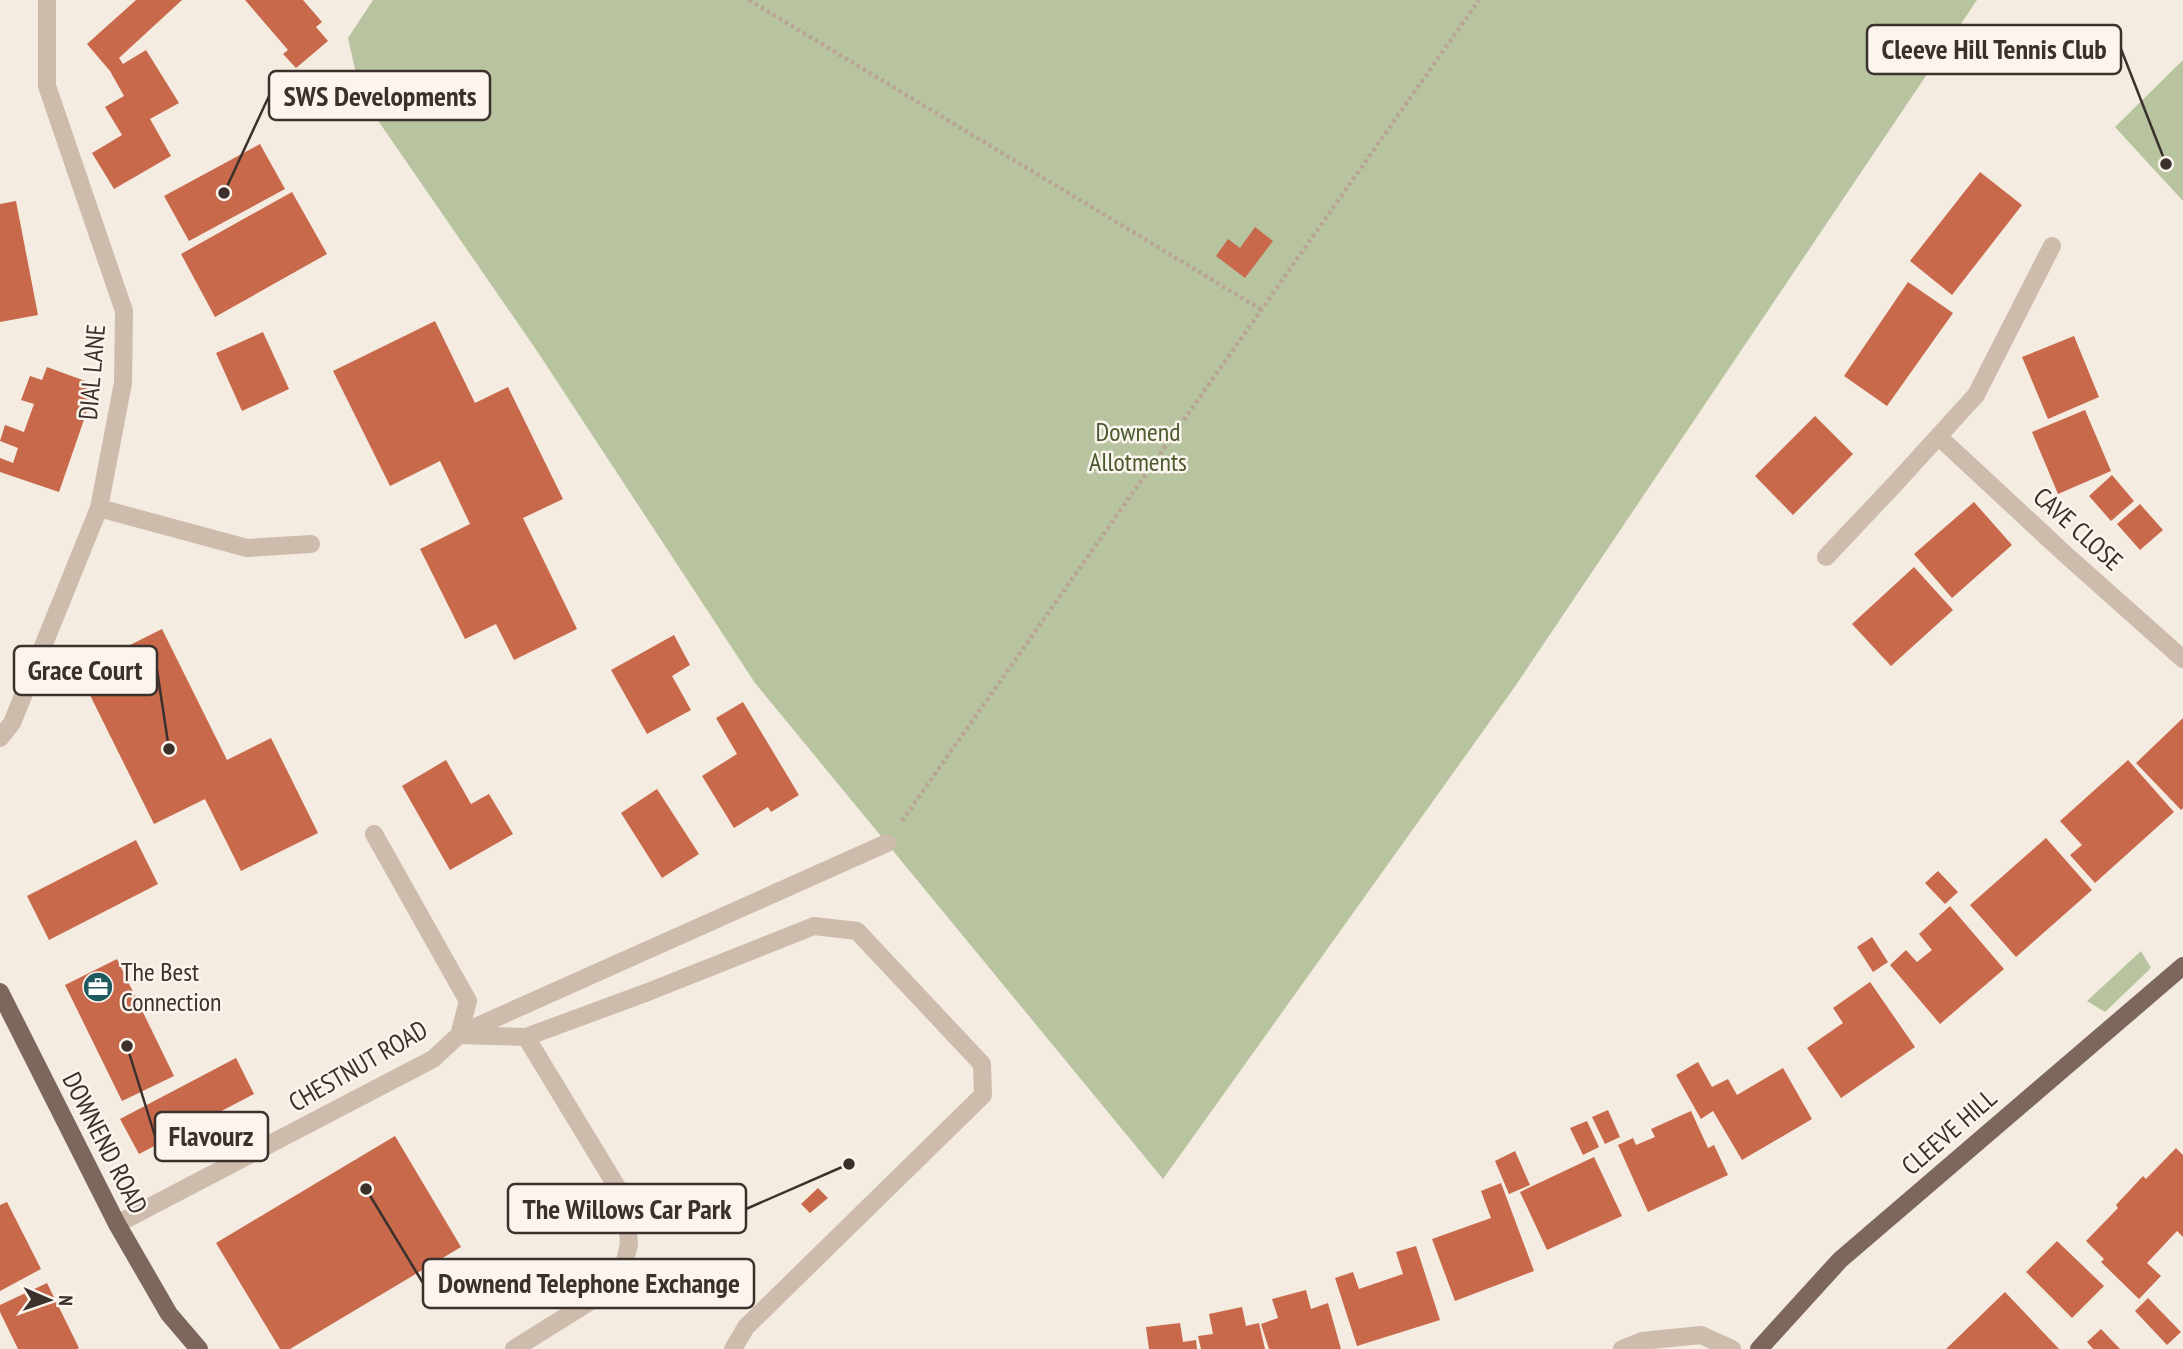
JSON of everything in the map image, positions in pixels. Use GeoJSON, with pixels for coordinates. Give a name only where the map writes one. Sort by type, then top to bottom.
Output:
{"type":"FeatureCollection","features":[{"type":"Feature","properties":{"kind":"main road","name":"CLEEVE HILL"},"geometry":{"type":"LineString","coordinates":[[1759,1349],[1840,1260],[2183,966]]}},
{"type":"Feature","properties":{"kind":"main road","name":"DOWNEND ROAD"},"geometry":{"type":"LineString","coordinates":[[0,992],[117,1224],[169,1314],[199,1349]]}},
{"type":"Feature","properties":{"kind":"main road","name":"DOWNEND ROAD"},"geometry":{"type":"LineString","coordinates":[[169,1314],[181,1349]]}},
{"type":"Feature","properties":{"kind":"street","name":"DIAL LANE"},"geometry":{"type":"LineString","coordinates":[[0,738],[12,723],[99,508],[123,383],[124,311],[47,86],[47,0]]}},
{"type":"Feature","properties":{"kind":"street"},"geometry":{"type":"LineString","coordinates":[[1826,558],[1976,395],[2052,246]]}},
{"type":"Feature","properties":{"kind":"street","name":"CAVE CLOSE"},"geometry":{"type":"LineString","coordinates":[[1939,437],[2183,659]]}},
{"type":"Feature","properties":{"kind":"street"},"geometry":{"type":"LineString","coordinates":[[99,508],[247,548],[311,544]]}},
{"type":"Feature","properties":{"kind":"street","name":"CHESTNUT ROAD"},"geometry":{"type":"LineString","coordinates":[[117,1224],[433,1059],[459,1035],[468,1001],[374,834]]}},
{"type":"Feature","properties":{"kind":"street"},"geometry":{"type":"LineString","coordinates":[[459,1035],[887,843]]}},
{"type":"Feature","properties":{"kind":"street"},"geometry":{"type":"LineString","coordinates":[[459,1035],[526,1037],[814,926],[857,931],[982,1063],[984,1095],[746,1327],[733,1349]]}},
{"type":"Feature","properties":{"kind":"street"},"geometry":{"type":"LineString","coordinates":[[514,1349],[610,1289],[623,1269],[629,1244],[627,1218],[617,1187],[526,1037]]}},
{"type":"Feature","properties":{"kind":"street"},"geometry":{"type":"LineString","coordinates":[[1622,1349],[1642,1341],[1701,1335],[1732,1349]]}},
{"type":"Feature","properties":{"kind":"path"},"geometry":{"type":"LineString","coordinates":[[749,0],[1262,310]]}},
{"type":"Feature","properties":{"kind":"path"},"geometry":{"type":"LineString","coordinates":[[887,843],[1479,0]]}},
{"type":"Feature","properties":{"kind":"green space","name":"Downend Allotments"},"geometry":{"type":"Polygon","coordinates":[[[373,0],[1977,0],[1516,685],[1163,1179],[755,683],[537,351],[361,96],[348,38],[373,0]]]}},
{"type":"Feature","properties":{"kind":"green space"},"geometry":{"type":"Polygon","coordinates":[[[2183,60],[2183,201],[2115,127],[2183,60]]]}},
{"type":"Feature","properties":{"kind":"green space"},"geometry":{"type":"Polygon","coordinates":[[[2141,951],[2151,968],[2105,1012],[2087,1001],[2141,951]]]}},
{"type":"Feature","properties":{"kind":"building"},"geometry":{"type":"Polygon","coordinates":[[[136,0],[182,0],[119,58],[123,64],[146,50],[179,103],[150,119],[171,156],[114,189],[92,153],[122,135],[105,107],[124,96],[110,71],[87,44],[136,0]]]}},
{"type":"Feature","properties":{"kind":"building"},"geometry":{"type":"Polygon","coordinates":[[[245,0],[303,0],[322,22],[316,27],[328,41],[296,68],[283,54],[288,50],[245,0]]]}},
{"type":"Feature","properties":{"kind":"building"},"geometry":{"type":"Polygon","coordinates":[[[260,144],[285,189],[189,241],[164,196],[260,144]]]}},
{"type":"Feature","properties":{"kind":"building"},"geometry":{"type":"Polygon","coordinates":[[[1980,172],[2022,205],[1952,295],[1910,261],[1980,172]]]}},
{"type":"Feature","properties":{"kind":"building"},"geometry":{"type":"Polygon","coordinates":[[[292,192],[327,254],[215,317],[181,254],[292,192]]]}},
{"type":"Feature","properties":{"kind":"building"},"geometry":{"type":"Polygon","coordinates":[[[16,201],[38,315],[0,322],[0,204],[16,201]]]}},
{"type":"Feature","properties":{"kind":"building"},"geometry":{"type":"Polygon","coordinates":[[[1255,227],[1273,241],[1245,278],[1216,256],[1228,239],[1240,248],[1255,227]]]}},
{"type":"Feature","properties":{"kind":"building"},"geometry":{"type":"Polygon","coordinates":[[[1908,282],[1953,313],[1887,406],[1844,376],[1908,282]]]}},
{"type":"Feature","properties":{"kind":"building"},"geometry":{"type":"Polygon","coordinates":[[[435,321],[475,403],[508,387],[563,499],[523,518],[577,629],[514,660],[496,624],[465,639],[420,549],[470,524],[440,461],[390,486],[333,371],[435,321]]]}},
{"type":"Feature","properties":{"kind":"building"},"geometry":{"type":"Polygon","coordinates":[[[263,332],[289,389],[242,411],[216,353],[263,332]]]}},
{"type":"Feature","properties":{"kind":"building"},"geometry":{"type":"Polygon","coordinates":[[[2074,336],[2099,397],[2048,419],[2022,357],[2074,336]]]}},
{"type":"Feature","properties":{"kind":"building"},"geometry":{"type":"Polygon","coordinates":[[[47,367],[96,385],[59,492],[0,472],[0,458],[13,463],[18,448],[0,441],[5,425],[24,432],[34,404],[21,400],[30,376],[42,380],[47,367]]]}},
{"type":"Feature","properties":{"kind":"building"},"geometry":{"type":"Polygon","coordinates":[[[2085,410],[2111,471],[2058,494],[2032,432],[2085,410]]]}},
{"type":"Feature","properties":{"kind":"building"},"geometry":{"type":"Polygon","coordinates":[[[1815,416],[1853,454],[1793,515],[1755,476],[1815,416]]]}},
{"type":"Feature","properties":{"kind":"building"},"geometry":{"type":"Polygon","coordinates":[[[2112,475],[2134,501],[2111,521],[2089,496],[2112,475]]]}},
{"type":"Feature","properties":{"kind":"building"},"geometry":{"type":"Polygon","coordinates":[[[1974,502],[2012,545],[1952,598],[1914,554],[1974,502]]]}},
{"type":"Feature","properties":{"kind":"building"},"geometry":{"type":"Polygon","coordinates":[[[2140,504],[2163,530],[2140,550],[2117,524],[2140,504]]]}},
{"type":"Feature","properties":{"kind":"building"},"geometry":{"type":"Polygon","coordinates":[[[1914,567],[1953,610],[1891,666],[1852,624],[1914,567]]]}},
{"type":"Feature","properties":{"kind":"building"},"geometry":{"type":"Polygon","coordinates":[[[162,629],[227,760],[271,738],[318,833],[241,871],[205,799],[154,824],[78,671],[162,629]]]}},
{"type":"Feature","properties":{"kind":"building"},"geometry":{"type":"Polygon","coordinates":[[[674,635],[690,665],[672,676],[691,710],[647,734],[611,670],[674,635]]]}},
{"type":"Feature","properties":{"kind":"building"},"geometry":{"type":"Polygon","coordinates":[[[743,702],[799,795],[771,812],[768,807],[734,828],[702,776],[737,754],[716,718],[743,702]]]}},
{"type":"Feature","properties":{"kind":"building"},"geometry":{"type":"Polygon","coordinates":[[[2183,718],[2183,808],[2181,810],[2136,763],[2183,718]]]}},
{"type":"Feature","properties":{"kind":"building"},"geometry":{"type":"Polygon","coordinates":[[[446,760],[471,804],[489,794],[513,834],[450,870],[402,786],[446,760]]]}},
{"type":"Feature","properties":{"kind":"building"},"geometry":{"type":"Polygon","coordinates":[[[2128,760],[2174,812],[2095,883],[2070,855],[2082,845],[2060,821],[2128,760]]]}},
{"type":"Feature","properties":{"kind":"building"},"geometry":{"type":"Polygon","coordinates":[[[657,789],[699,854],[662,878],[621,813],[657,789]]]}},
{"type":"Feature","properties":{"kind":"building"},"geometry":{"type":"Polygon","coordinates":[[[2046,838],[2092,890],[2016,957],[1970,905],[2046,838]]]}},
{"type":"Feature","properties":{"kind":"building"},"geometry":{"type":"Polygon","coordinates":[[[136,840],[158,884],[49,940],[27,896],[136,840]]]}},
{"type":"Feature","properties":{"kind":"building"},"geometry":{"type":"Polygon","coordinates":[[[1938,871],[1958,892],[1945,904],[1925,883],[1938,871]]]}},
{"type":"Feature","properties":{"kind":"building"},"geometry":{"type":"Polygon","coordinates":[[[1950,906],[2004,969],[1940,1024],[1890,965],[1906,950],[1917,962],[1932,950],[1919,934],[1950,906]]]}},
{"type":"Feature","properties":{"kind":"building"},"geometry":{"type":"Polygon","coordinates":[[[1872,937],[1888,962],[1873,972],[1857,947],[1872,937]]]}},
{"type":"Feature","properties":{"kind":"building"},"geometry":{"type":"Polygon","coordinates":[[[117,959],[174,1076],[122,1101],[65,985],[117,959]]]}},
{"type":"Feature","properties":{"kind":"building"},"geometry":{"type":"Polygon","coordinates":[[[1870,982],[1915,1047],[1841,1098],[1807,1048],[1843,1023],[1833,1008],[1870,982]]]}},
{"type":"Feature","properties":{"kind":"building"},"geometry":{"type":"Polygon","coordinates":[[[236,1058],[254,1094],[139,1154],[120,1119],[236,1058]]]}},
{"type":"Feature","properties":{"kind":"building"},"geometry":{"type":"Polygon","coordinates":[[[1698,1062],[1712,1087],[1728,1079],[1737,1095],[1783,1068],[1812,1119],[1742,1160],[1713,1111],[1701,1119],[1676,1075],[1698,1062]]]}},
{"type":"Feature","properties":{"kind":"building"},"geometry":{"type":"Polygon","coordinates":[[[1608,1110],[1620,1137],[1605,1144],[1592,1117],[1608,1110]]]}},
{"type":"Feature","properties":{"kind":"building"},"geometry":{"type":"Polygon","coordinates":[[[1691,1111],[1708,1148],[1714,1145],[1728,1175],[1648,1212],[1618,1145],[1633,1138],[1636,1145],[1655,1137],[1651,1129],[1691,1111]]]}},
{"type":"Feature","properties":{"kind":"building"},"geometry":{"type":"Polygon","coordinates":[[[1587,1121],[1599,1147],[1583,1155],[1570,1128],[1587,1121]]]}},
{"type":"Feature","properties":{"kind":"building"},"geometry":{"type":"Polygon","coordinates":[[[395,1136],[461,1247],[290,1349],[280,1349],[216,1243],[395,1136]]]}},
{"type":"Feature","properties":{"kind":"building"},"geometry":{"type":"Polygon","coordinates":[[[2176,1148],[2183,1155],[2183,1237],[2177,1231],[2147,1263],[2161,1276],[2139,1299],[2101,1262],[2104,1259],[2086,1241],[2118,1208],[2116,1205],[2143,1176],[2146,1179],[2176,1148]]]}},
{"type":"Feature","properties":{"kind":"building"},"geometry":{"type":"Polygon","coordinates":[[[1515,1151],[1530,1185],[1509,1194],[1495,1161],[1515,1151]]]}},
{"type":"Feature","properties":{"kind":"building"},"geometry":{"type":"Polygon","coordinates":[[[1594,1157],[1622,1216],[1547,1250],[1520,1192],[1594,1157]]]}},
{"type":"Feature","properties":{"kind":"building"},"geometry":{"type":"Polygon","coordinates":[[[1501,1183],[1534,1271],[1455,1301],[1432,1239],[1491,1218],[1481,1191],[1501,1183]]]}},
{"type":"Feature","properties":{"kind":"building"},"geometry":{"type":"Polygon","coordinates":[[[818,1188],[828,1198],[810,1213],[801,1204],[818,1188]]]}},
{"type":"Feature","properties":{"kind":"building"},"geometry":{"type":"Polygon","coordinates":[[[7,1202],[41,1269],[0,1291],[0,1205],[7,1202]]]}},
{"type":"Feature","properties":{"kind":"building"},"geometry":{"type":"Polygon","coordinates":[[[2057,1241],[2104,1286],[2072,1318],[2026,1272],[2057,1241]]]}},
{"type":"Feature","properties":{"kind":"building"},"geometry":{"type":"Polygon","coordinates":[[[1416,1246],[1440,1320],[1357,1346],[1335,1278],[1353,1272],[1359,1289],[1403,1274],[1396,1252],[1416,1246]]]}},
{"type":"Feature","properties":{"kind":"building"},"geometry":{"type":"Polygon","coordinates":[[[47,1283],[79,1348],[77,1349],[18,1349],[0,1312],[0,1305],[47,1283]]]}},
{"type":"Feature","properties":{"kind":"building"},"geometry":{"type":"Polygon","coordinates":[[[1306,1290],[1311,1309],[1328,1303],[1341,1349],[1269,1349],[1261,1324],[1278,1318],[1272,1299],[1306,1290]]]}},
{"type":"Feature","properties":{"kind":"building"},"geometry":{"type":"Polygon","coordinates":[[[2005,1292],[2059,1349],[1946,1349],[1974,1322],[2005,1292]]]}},
{"type":"Feature","properties":{"kind":"building"},"geometry":{"type":"Polygon","coordinates":[[[2148,1298],[2181,1332],[2167,1345],[2135,1311],[2148,1298]]]}},
{"type":"Feature","properties":{"kind":"building"},"geometry":{"type":"Polygon","coordinates":[[[1242,1307],[1246,1326],[1259,1323],[1265,1349],[1201,1349],[1198,1336],[1213,1334],[1209,1314],[1242,1307]]]}},
{"type":"Feature","properties":{"kind":"building"},"geometry":{"type":"Polygon","coordinates":[[[1180,1323],[1183,1342],[1196,1340],[1197,1349],[1149,1349],[1146,1327],[1180,1323]]]}},
{"type":"Feature","properties":{"kind":"building"},"geometry":{"type":"Polygon","coordinates":[[[2101,1329],[2120,1349],[2093,1349],[2087,1342],[2101,1329]]]}},
{"type":"Feature","properties":{"kind":"place","name":"Cleeve Hill Tennis Club"},"geometry":{"type":"Point","coordinates":[2166,164]}},
{"type":"Feature","properties":{"kind":"place","name":"SWS Developments"},"geometry":{"type":"Point","coordinates":[224,193]}},
{"type":"Feature","properties":{"kind":"place","name":"Grace Court"},"geometry":{"type":"Point","coordinates":[169,749]}},
{"type":"Feature","properties":{"kind":"place","name":"The Best Connection"},"geometry":{"type":"Point","coordinates":[98,987]}},
{"type":"Feature","properties":{"kind":"place","name":"Flavourz"},"geometry":{"type":"Point","coordinates":[127,1046]}},
{"type":"Feature","properties":{"kind":"place","name":"The Willows Car Park"},"geometry":{"type":"Point","coordinates":[849,1164]}},
{"type":"Feature","properties":{"kind":"place","name":"Downend Telephone Exchange"},"geometry":{"type":"Point","coordinates":[366,1189]}}]}
